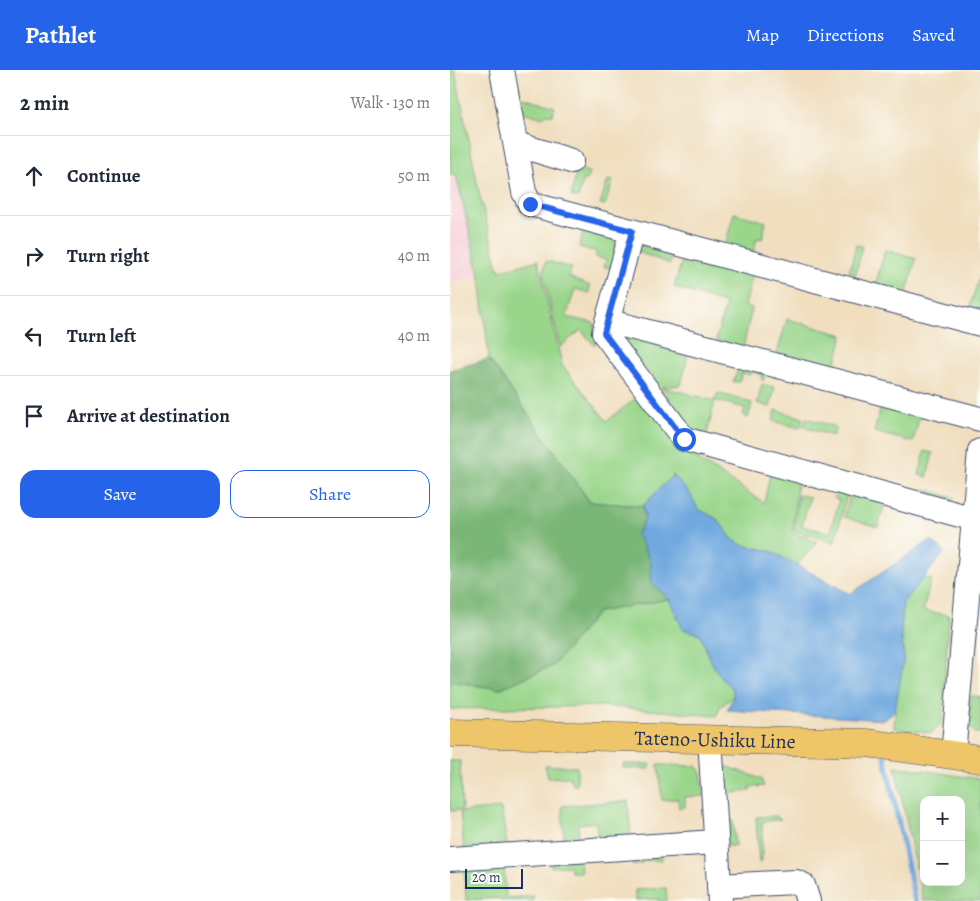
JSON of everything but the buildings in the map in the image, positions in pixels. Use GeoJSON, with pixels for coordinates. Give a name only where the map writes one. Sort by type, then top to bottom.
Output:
{"type":"FeatureCollection","features":[{"type":"Feature","properties":{"kind":"main road","name":"Tateno-Ushiku Line"},"geometry":{"type":"LineString","coordinates":[[450,733],[710,738],[867,744],[980,759]]}},
{"type":"Feature","properties":{"kind":"street"},"geometry":{"type":"LineString","coordinates":[[502,70],[524,192],[530,204],[980,324]]}},
{"type":"Feature","properties":{"kind":"street"},"geometry":{"type":"LineString","coordinates":[[516,144],[571,161]]}},
{"type":"Feature","properties":{"kind":"street"},"geometry":{"type":"LineString","coordinates":[[632,231],[604,333],[684,439],[974,519]]}},
{"type":"Feature","properties":{"kind":"street"},"geometry":{"type":"LineString","coordinates":[[607,321],[980,419]]}},
{"type":"Feature","properties":{"kind":"street"},"geometry":{"type":"LineString","coordinates":[[953,754],[971,654],[975,559],[974,519],[980,461]]}},
{"type":"Feature","properties":{"kind":"street"},"geometry":{"type":"LineString","coordinates":[[710,738],[719,894],[796,882],[803,885],[808,901]]}},
{"type":"Feature","properties":{"kind":"street"},"geometry":{"type":"LineString","coordinates":[[450,859],[716,842]]}},
{"type":"Feature","properties":{"kind":"shaded area"},"geometry":{"type":"Polygon","coordinates":[[[456,174],[480,277],[450,283],[450,176],[456,174]]]}},
{"type":"Feature","properties":{"kind":"green space"},"geometry":{"type":"Polygon","coordinates":[[[450,70],[455,70],[480,197],[499,271],[538,260],[562,365],[607,421],[641,394],[685,451],[764,503],[771,470],[798,479],[792,532],[817,542],[797,565],[770,551],[742,545],[732,539],[717,519],[698,509],[690,494],[673,476],[643,506],[590,502],[489,359],[480,277],[456,174],[450,176],[450,70]]]}},
{"type":"Feature","properties":{"kind":"green space"},"geometry":{"type":"Polygon","coordinates":[[[520,96],[555,107],[552,115],[546,114],[543,118],[523,112],[520,96]]]}},
{"type":"Feature","properties":{"kind":"green space"},"geometry":{"type":"Polygon","coordinates":[[[577,169],[589,172],[588,179],[583,180],[578,198],[571,196],[577,169]]]}},
{"type":"Feature","properties":{"kind":"green space"},"geometry":{"type":"Polygon","coordinates":[[[608,180],[613,181],[605,205],[600,204],[608,180]]]}},
{"type":"Feature","properties":{"kind":"green space"},"geometry":{"type":"Polygon","coordinates":[[[734,213],[766,222],[762,239],[757,238],[753,254],[725,246],[734,213]]]}},
{"type":"Feature","properties":{"kind":"green space"},"geometry":{"type":"Polygon","coordinates":[[[584,230],[611,237],[617,246],[611,268],[604,267],[606,260],[595,257],[597,252],[579,247],[584,230]]]}},
{"type":"Feature","properties":{"kind":"green space"},"geometry":{"type":"Polygon","coordinates":[[[638,245],[673,252],[670,264],[638,252],[638,245]]]}},
{"type":"Feature","properties":{"kind":"green space"},"geometry":{"type":"Polygon","coordinates":[[[856,245],[862,246],[856,274],[849,272],[856,245]]]}},
{"type":"Feature","properties":{"kind":"green space"},"geometry":{"type":"Polygon","coordinates":[[[885,250],[916,259],[906,296],[875,287],[885,250]]]}},
{"type":"Feature","properties":{"kind":"green space"},"geometry":{"type":"Polygon","coordinates":[[[684,254],[753,274],[745,306],[752,308],[743,348],[716,340],[726,304],[674,287],[684,254]]]}},
{"type":"Feature","properties":{"kind":"green space"},"geometry":{"type":"Polygon","coordinates":[[[546,261],[572,268],[569,277],[590,286],[589,293],[575,289],[566,317],[594,323],[595,333],[600,340],[594,345],[581,330],[560,347],[543,272],[546,261]]]}},
{"type":"Feature","properties":{"kind":"green space"},"geometry":{"type":"Polygon","coordinates":[[[980,273],[980,315],[969,311],[980,273]]]}},
{"type":"Feature","properties":{"kind":"green space"},"geometry":{"type":"Polygon","coordinates":[[[787,319],[843,335],[833,373],[776,357],[787,319]]]}},
{"type":"Feature","properties":{"kind":"green space"},"geometry":{"type":"Polygon","coordinates":[[[624,333],[689,350],[681,385],[662,387],[715,401],[707,434],[692,432],[661,387],[621,341],[624,333]]]}},
{"type":"Feature","properties":{"kind":"green space"},"geometry":{"type":"Polygon","coordinates":[[[489,359],[590,502],[643,506],[645,518],[637,534],[651,562],[652,583],[669,599],[598,612],[554,665],[499,689],[450,681],[450,370],[489,359]]]}},
{"type":"Feature","properties":{"kind":"green space"},"geometry":{"type":"Polygon","coordinates":[[[740,365],[766,372],[763,381],[761,379],[762,375],[753,372],[750,375],[742,373],[739,382],[733,382],[740,365]]]}},
{"type":"Feature","properties":{"kind":"green space"},"geometry":{"type":"Polygon","coordinates":[[[762,384],[775,387],[770,407],[757,403],[762,384]]]}},
{"type":"Feature","properties":{"kind":"green space"},"geometry":{"type":"Polygon","coordinates":[[[718,393],[752,403],[748,418],[743,415],[745,408],[714,400],[718,393]]]}},
{"type":"Feature","properties":{"kind":"green space"},"geometry":{"type":"Polygon","coordinates":[[[882,402],[921,412],[913,442],[874,432],[882,402]]]}},
{"type":"Feature","properties":{"kind":"green space"},"geometry":{"type":"Polygon","coordinates":[[[776,410],[803,418],[800,428],[773,421],[776,410]]]}},
{"type":"Feature","properties":{"kind":"green space"},"geometry":{"type":"Polygon","coordinates":[[[806,418],[836,427],[833,436],[803,427],[806,418]]]}},
{"type":"Feature","properties":{"kind":"green space"},"geometry":{"type":"Polygon","coordinates":[[[925,451],[933,453],[927,477],[919,475],[925,451]]]}},
{"type":"Feature","properties":{"kind":"green space"},"geometry":{"type":"Polygon","coordinates":[[[836,489],[848,492],[834,543],[794,530],[798,495],[810,497],[802,526],[830,533],[839,500],[834,498],[836,489]]]}},
{"type":"Feature","properties":{"kind":"green space"},"geometry":{"type":"Polygon","coordinates":[[[926,489],[954,498],[953,501],[925,492],[926,489]]]}},
{"type":"Feature","properties":{"kind":"green space"},"geometry":{"type":"Polygon","coordinates":[[[851,494],[885,503],[878,527],[844,517],[851,494]]]}},
{"type":"Feature","properties":{"kind":"green space"},"geometry":{"type":"Polygon","coordinates":[[[923,577],[931,579],[923,611],[949,615],[942,722],[932,733],[894,728],[895,710],[904,657],[901,631],[903,602],[923,577]]]}},
{"type":"Feature","properties":{"kind":"green space"},"geometry":{"type":"Polygon","coordinates":[[[669,599],[683,629],[700,634],[717,671],[733,689],[733,697],[720,707],[717,716],[604,706],[450,709],[450,681],[499,689],[554,665],[598,612],[669,599]]]}},
{"type":"Feature","properties":{"kind":"green space"},"geometry":{"type":"Polygon","coordinates":[[[971,696],[980,697],[980,733],[975,733],[968,726],[971,696]]]}},
{"type":"Feature","properties":{"kind":"green space"},"geometry":{"type":"Polygon","coordinates":[[[450,761],[460,761],[462,810],[450,811],[450,761]]]}},
{"type":"Feature","properties":{"kind":"green space"},"geometry":{"type":"Polygon","coordinates":[[[623,764],[650,764],[650,769],[623,768],[623,764]]]}},
{"type":"Feature","properties":{"kind":"green space"},"geometry":{"type":"Polygon","coordinates":[[[545,765],[577,767],[577,785],[573,785],[570,777],[548,778],[545,765]]]}},
{"type":"Feature","properties":{"kind":"green space"},"geometry":{"type":"Polygon","coordinates":[[[658,765],[696,766],[701,772],[704,796],[685,797],[685,807],[679,808],[678,799],[662,800],[658,765]]]}},
{"type":"Feature","properties":{"kind":"green space"},"geometry":{"type":"Polygon","coordinates":[[[726,766],[761,779],[764,786],[750,787],[750,791],[730,793],[721,782],[721,770],[726,766]]]}},
{"type":"Feature","properties":{"kind":"green space"},"geometry":{"type":"Polygon","coordinates":[[[895,766],[980,779],[980,901],[923,901],[895,766]]]}},
{"type":"Feature","properties":{"kind":"green space"},"geometry":{"type":"Polygon","coordinates":[[[628,801],[631,838],[598,840],[596,822],[578,824],[579,840],[564,840],[562,806],[628,801]]]}},
{"type":"Feature","properties":{"kind":"green space"},"geometry":{"type":"Polygon","coordinates":[[[501,808],[507,844],[464,849],[460,812],[501,808]]]}},
{"type":"Feature","properties":{"kind":"green space"},"geometry":{"type":"Polygon","coordinates":[[[776,816],[781,819],[762,822],[762,861],[759,863],[756,817],[776,816]]]}},
{"type":"Feature","properties":{"kind":"green space"},"geometry":{"type":"Polygon","coordinates":[[[733,821],[735,846],[725,846],[724,822],[733,821]]]}},
{"type":"Feature","properties":{"kind":"green space"},"geometry":{"type":"Polygon","coordinates":[[[662,855],[662,860],[643,861],[641,864],[633,866],[633,856],[662,855]]]}},
{"type":"Feature","properties":{"kind":"green space"},"geometry":{"type":"Polygon","coordinates":[[[580,859],[581,872],[571,872],[570,866],[551,867],[551,861],[580,859]]]}},
{"type":"Feature","properties":{"kind":"green space"},"geometry":{"type":"Polygon","coordinates":[[[504,864],[506,898],[533,896],[533,901],[501,901],[501,898],[466,900],[464,866],[504,864]]]}},
{"type":"Feature","properties":{"kind":"green space"},"geometry":{"type":"Polygon","coordinates":[[[666,888],[667,901],[658,901],[658,899],[635,900],[635,890],[666,888]]]}},
{"type":"Feature","properties":{"kind":"water"},"geometry":{"type":"Polygon","coordinates":[[[673,475],[690,494],[698,509],[717,519],[732,539],[742,545],[770,551],[850,594],[931,540],[945,552],[903,602],[901,631],[904,657],[895,710],[885,720],[727,710],[733,698],[733,689],[717,671],[700,634],[683,629],[669,599],[652,583],[651,562],[637,534],[645,518],[643,506],[673,475]]]}},
{"type":"Feature","properties":{"kind":"waterway"},"geometry":{"type":"LineString","coordinates":[[885,757],[915,901]]}},
{"type":"Feature","properties":{"kind":"route"},"geometry":{"type":"LineString","coordinates":[[530,204],[632,231],[604,333],[684,439]]}}]}
